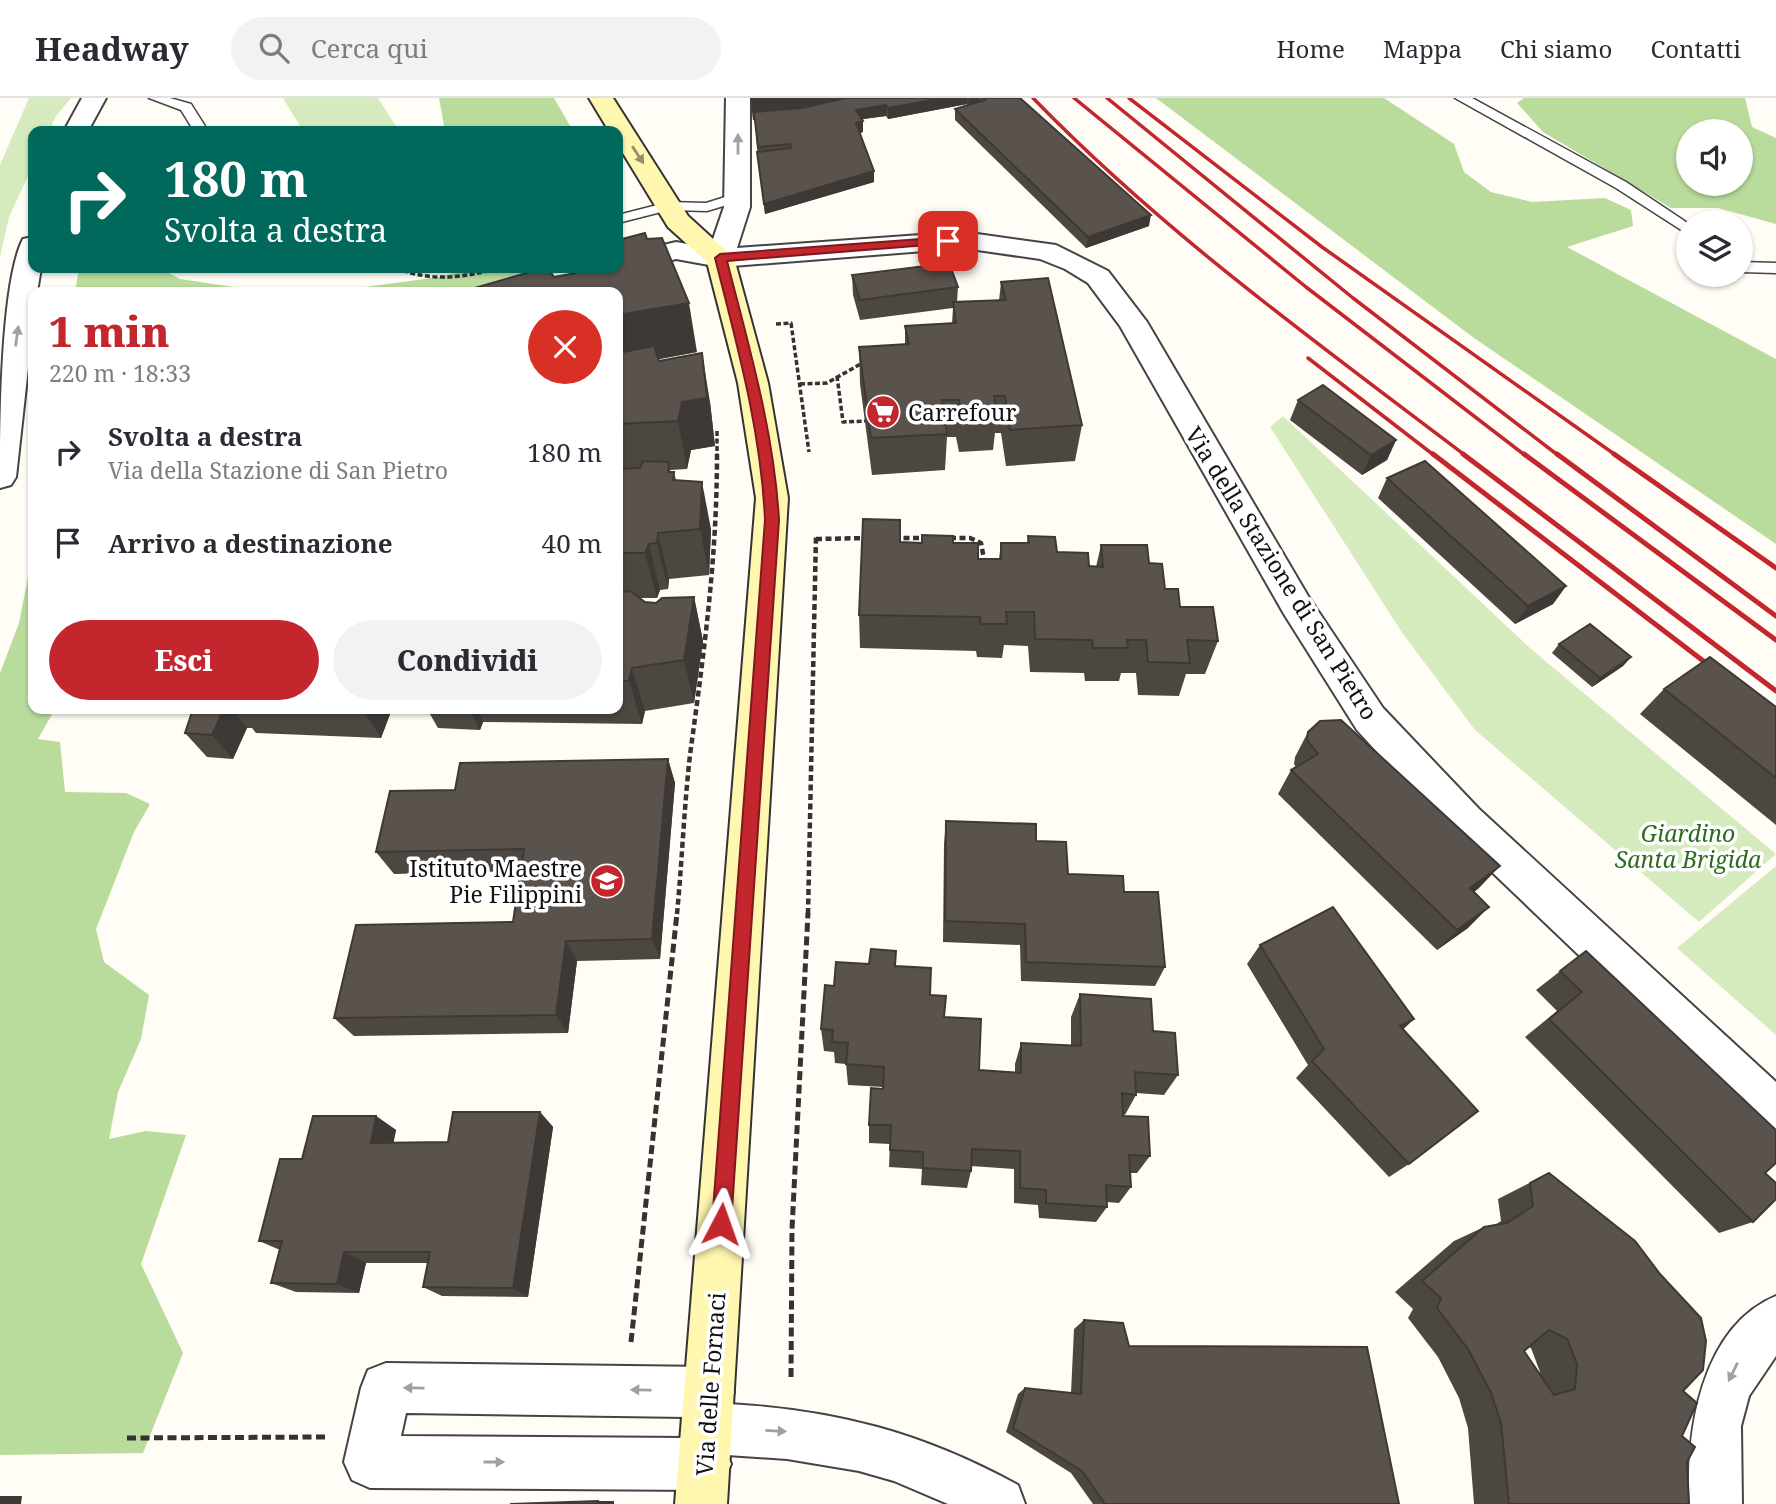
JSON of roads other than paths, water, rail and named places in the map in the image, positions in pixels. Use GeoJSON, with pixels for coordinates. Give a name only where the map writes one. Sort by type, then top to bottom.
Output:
{"type":"FeatureCollection","features":[{"type":"Feature","properties":{"kind":"street"},"geometry":{"type":"LineString","coordinates":[[79,126],[94,98]]}},
{"type":"Feature","properties":{"kind":"street"},"geometry":{"type":"LineString","coordinates":[[601,98],[618,126]]}},
{"type":"Feature","properties":{"kind":"street"},"geometry":{"type":"LineString","coordinates":[[623,133],[668,206],[698,242],[720,258],[735,220],[738,197],[738,98]]}},
{"type":"Feature","properties":{"kind":"street","name":"Via della Stazione di San Pietro"},"geometry":{"type":"LineString","coordinates":[[623,264],[676,250],[720,258],[983,240],[1046,251],[1075,263],[1098,277],[1132,321],[1296,605],[1370,719],[1465,821],[1776,1112]]}},
{"type":"Feature","properties":{"kind":"street","name":"Via delle Fornaci"},"geometry":{"type":"LineString","coordinates":[[706,1447],[772,520],[770,480],[759,412],[720,258]]}},
{"type":"Feature","properties":{"kind":"street"},"geometry":{"type":"LineString","coordinates":[[0,477],[28,264]]}},
{"type":"Feature","properties":{"kind":"street"},"geometry":{"type":"LineString","coordinates":[[1716,1504],[1716,1426],[1723,1397],[1734,1368],[1751,1344],[1776,1320]]}},
{"type":"Feature","properties":{"kind":"street"},"geometry":{"type":"LineString","coordinates":[[706,1447],[647,1391],[386,1388],[370,1462],[706,1447],[788,1432],[850,1442],[929,1467],[999,1504]]}},
{"type":"Feature","properties":{"kind":"lane"},"geometry":{"type":"LineString","coordinates":[[156,98],[186,107],[198,126]]}},
{"type":"Feature","properties":{"kind":"lane"},"geometry":{"type":"LineString","coordinates":[[1462,98],[1621,185],[1676,222]]}},
{"type":"Feature","properties":{"kind":"lane"},"geometry":{"type":"LineString","coordinates":[[623,218],[668,206],[707,207],[738,197]]}},
{"type":"Feature","properties":{"kind":"lane"},"geometry":{"type":"LineString","coordinates":[[1753,267],[1776,268]]}},
{"type":"Feature","properties":{"kind":"railway"},"geometry":{"type":"LineString","coordinates":[[1033,98],[1135,195],[1188,241],[1466,456]]}},
{"type":"Feature","properties":{"kind":"railway"},"geometry":{"type":"LineString","coordinates":[[1074,98],[1306,287],[1526,456]]}},
{"type":"Feature","properties":{"kind":"railway"},"geometry":{"type":"LineString","coordinates":[[1107,98],[1353,298],[1559,456]]}},
{"type":"Feature","properties":{"kind":"railway"},"geometry":{"type":"LineString","coordinates":[[1129,98],[1322,247],[1617,456]]}},
{"type":"Feature","properties":{"kind":"railway"},"geometry":{"type":"LineString","coordinates":[[1308,358],[1435,456]]}},
{"type":"Feature","properties":{"kind":"railway"},"geometry":{"type":"LineString","coordinates":[[1433,454],[1719,673]]}},
{"type":"Feature","properties":{"kind":"railway"},"geometry":{"type":"LineString","coordinates":[[1463,454],[1776,691]]}},
{"type":"Feature","properties":{"kind":"railway"},"geometry":{"type":"LineString","coordinates":[[1524,454],[1776,640]]}},
{"type":"Feature","properties":{"kind":"railway"},"geometry":{"type":"LineString","coordinates":[[1557,454],[1776,616]]}},
{"type":"Feature","properties":{"kind":"railway"},"geometry":{"type":"LineString","coordinates":[[1614,454],[1776,568]]}},
{"type":"Feature","properties":{"kind":"place","name":"Carrefour"},"geometry":{"type":"Point","coordinates":[883,412]}},
{"type":"Feature","properties":{"kind":"place","name":"Istituto Maestre Pie Filippini"},"geometry":{"type":"Point","coordinates":[607,881]}},
{"type":"Feature","properties":{"kind":"park label","name":"Giardino Santa Brigida"},"geometry":{"type":"Point","coordinates":[1688,846]}}]}
